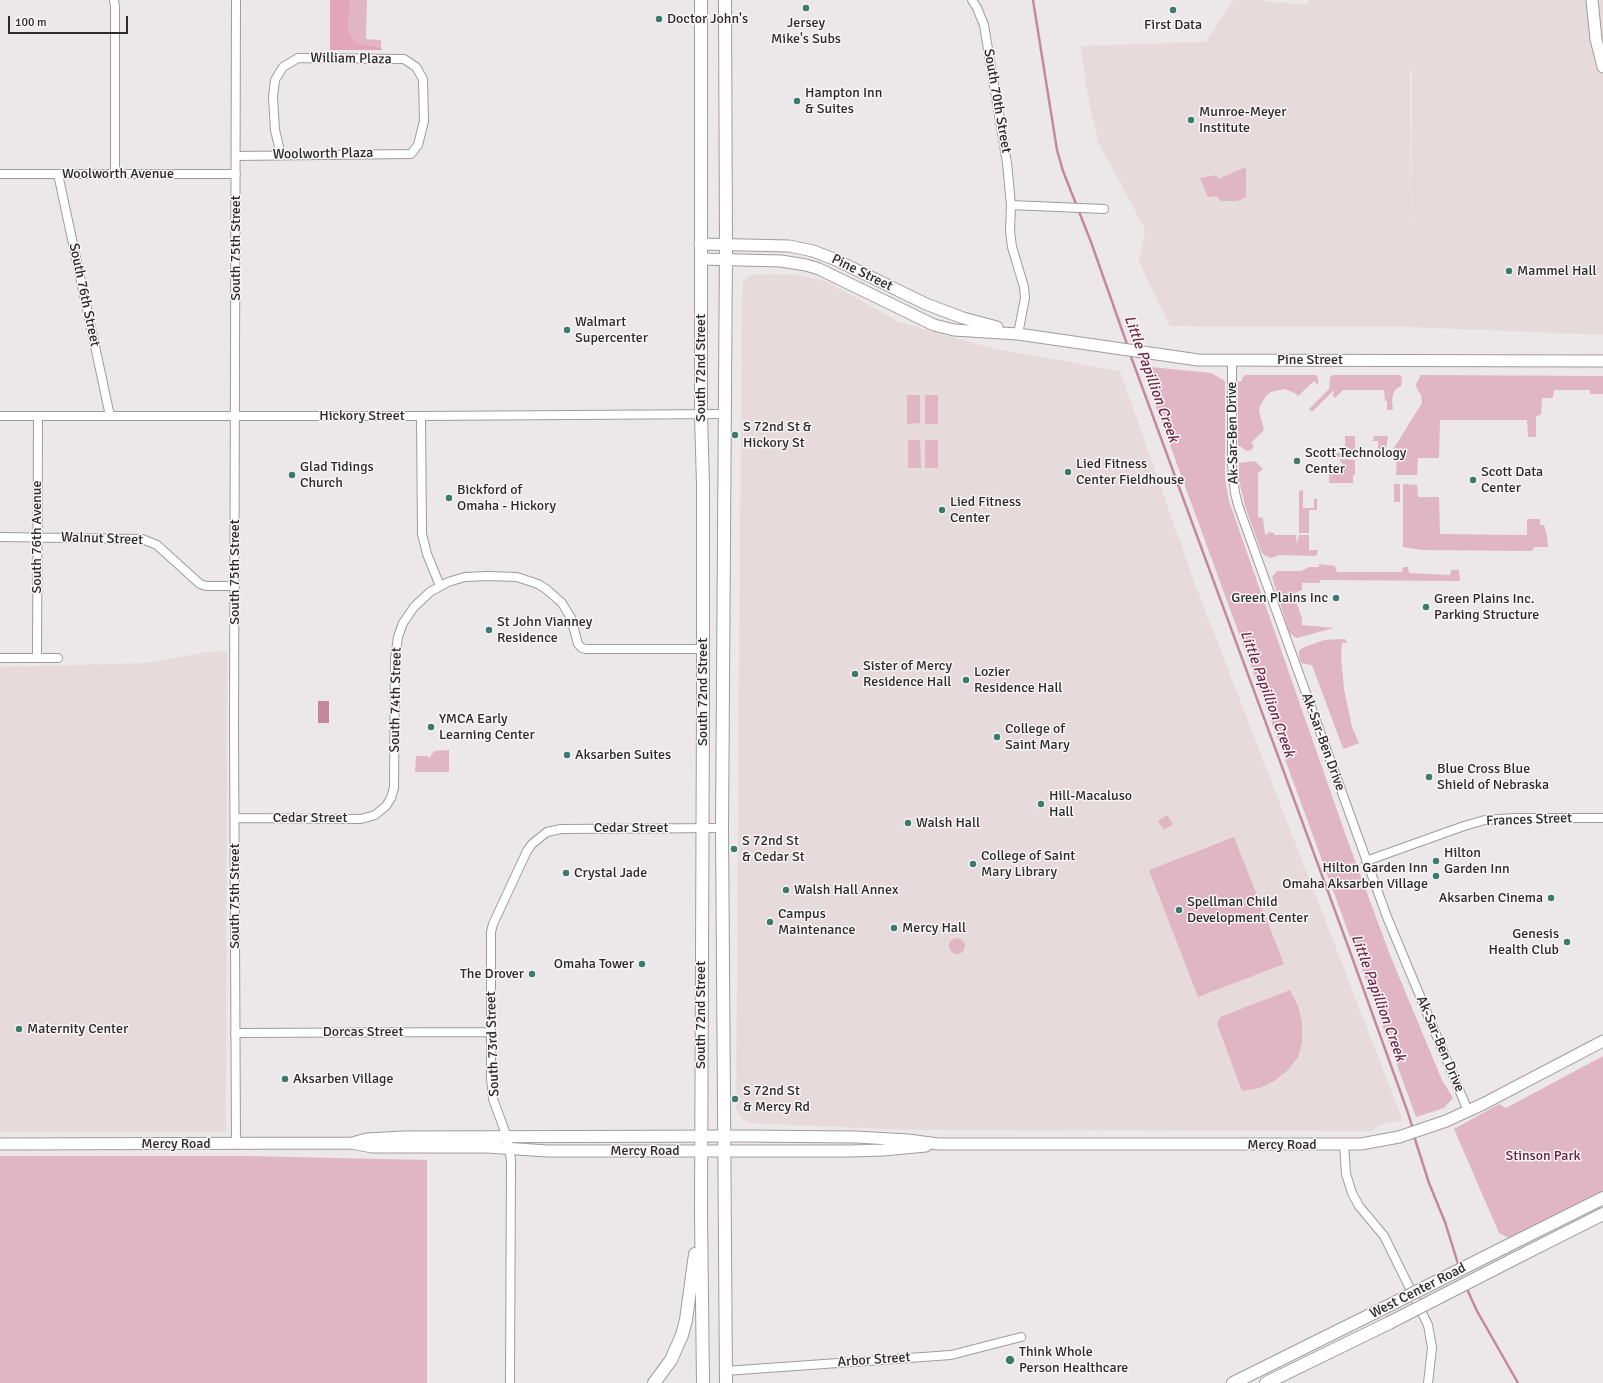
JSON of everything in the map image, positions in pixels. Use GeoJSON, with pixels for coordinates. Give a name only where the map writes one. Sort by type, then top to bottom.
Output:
{"type":"FeatureCollection","features":[{"type":"Feature","properties":{"kind":"main road","name":"South 72nd Street"},"geometry":{"type":"LineString","coordinates":[[701,0],[700,244],[703,485],[701,1213],[703,1383]]}},
{"type":"Feature","properties":{"kind":"main road","name":"South 72nd Street"},"geometry":{"type":"LineString","coordinates":[[725,0],[726,246],[722,828],[726,1377]]}},
{"type":"Feature","properties":{"kind":"main road"},"geometry":{"type":"LineString","coordinates":[[1592,0],[1596,39],[1603,67]]}},
{"type":"Feature","properties":{"kind":"main road","name":"Pine Street"},"geometry":{"type":"LineString","coordinates":[[700,244],[726,246],[784,246],[813,251],[834,259],[926,304],[963,318],[1018,334]]}},
{"type":"Feature","properties":{"kind":"main road","name":"Pine Street"},"geometry":{"type":"LineString","coordinates":[[701,259],[725,261],[781,261],[806,265],[934,325],[954,330],[1018,334],[1198,360],[1603,361]]}},
{"type":"Feature","properties":{"kind":"main road","name":"Mercy Road"},"geometry":{"type":"LineString","coordinates":[[509,1143],[547,1151],[724,1151],[883,1150],[938,1144],[1344,1144],[1382,1141],[1419,1131],[1446,1121],[1603,1041]]}},
{"type":"Feature","properties":{"kind":"main road","name":"Mercy Road"},"geometry":{"type":"LineString","coordinates":[[0,1144],[352,1143],[372,1147],[488,1147],[509,1143],[701,1136],[856,1136],[938,1144]]}},
{"type":"Feature","properties":{"kind":"main road","name":"West Center Road"},"geometry":{"type":"LineString","coordinates":[[1233,1383],[1603,1198]]}},
{"type":"Feature","properties":{"kind":"main road"},"geometry":{"type":"LineString","coordinates":[[654,1383],[671,1360],[678,1347],[685,1326],[701,1213]]}},
{"type":"Feature","properties":{"kind":"main road","name":"West Center Road"},"geometry":{"type":"LineString","coordinates":[[1266,1383],[1389,1323],[1603,1214]]}},
{"type":"Feature","properties":{"kind":"street"},"geometry":{"type":"LineString","coordinates":[[114,0],[115,174]]}},
{"type":"Feature","properties":{"kind":"street","name":"South 75th Street"},"geometry":{"type":"LineString","coordinates":[[236,0],[236,1144]]}},
{"type":"Feature","properties":{"kind":"street","name":"South 70th Street"},"geometry":{"type":"LineString","coordinates":[[972,0],[978,8],[984,25],[1007,163],[1011,205],[1010,231],[1012,247],[1024,287],[1025,298],[1018,334]]}},
{"type":"Feature","properties":{"kind":"street","name":"William Plaza"},"geometry":{"type":"LineString","coordinates":[[281,155],[272,97],[275,80],[282,67],[298,58],[404,59],[416,67],[423,79],[424,121],[418,145],[410,154]]}},
{"type":"Feature","properties":{"kind":"street","name":"Woolworth Plaza"},"geometry":{"type":"LineString","coordinates":[[236,156],[410,154]]}},
{"type":"Feature","properties":{"kind":"street","name":"Woolworth Avenue"},"geometry":{"type":"LineString","coordinates":[[0,174],[236,174]]}},
{"type":"Feature","properties":{"kind":"street","name":"South 76th Street"},"geometry":{"type":"LineString","coordinates":[[58,174],[110,416]]}},
{"type":"Feature","properties":{"kind":"street"},"geometry":{"type":"LineString","coordinates":[[1011,205],[1104,209]]}},
{"type":"Feature","properties":{"kind":"street","name":"Ak-Sar-Ben Drive"},"geometry":{"type":"LineString","coordinates":[[1232,360],[1232,465],[1238,505],[1389,923],[1468,1111]]}},
{"type":"Feature","properties":{"kind":"street","name":"Hickory Street"},"geometry":{"type":"LineString","coordinates":[[0,416],[724,414]]}},
{"type":"Feature","properties":{"kind":"street","name":"South 76th Avenue"},"geometry":{"type":"LineString","coordinates":[[37,658],[38,416]]}},
{"type":"Feature","properties":{"kind":"street"},"geometry":{"type":"LineString","coordinates":[[421,416],[422,534],[427,554],[440,586]]}},
{"type":"Feature","properties":{"kind":"street","name":"Walnut Street"},"geometry":{"type":"LineString","coordinates":[[0,537],[142,539],[157,545],[200,584],[206,586],[235,586]]}},
{"type":"Feature","properties":{"kind":"street","name":"South 74th Street"},"geometry":{"type":"LineString","coordinates":[[383,809],[391,798],[394,788],[395,659],[398,637],[403,623],[414,607],[430,592],[448,582],[474,576],[507,576],[533,581],[546,589],[562,603],[571,618],[578,644],[586,650],[703,650]]}},
{"type":"Feature","properties":{"kind":"street"},"geometry":{"type":"LineString","coordinates":[[0,658],[58,658]]}},
{"type":"Feature","properties":{"kind":"street","name":"Cedar Street"},"geometry":{"type":"LineString","coordinates":[[235,818],[361,819],[375,815],[383,809]]}},
{"type":"Feature","properties":{"kind":"street","name":"Frances Street"},"geometry":{"type":"LineString","coordinates":[[1366,861],[1485,820],[1514,818],[1603,818]]}},
{"type":"Feature","properties":{"kind":"street","name":"Cedar Street"},"geometry":{"type":"LineString","coordinates":[[541,836],[553,830],[561,829],[722,828]]}},
{"type":"Feature","properties":{"kind":"street","name":"South 73rd Street"},"geometry":{"type":"LineString","coordinates":[[510,1383],[509,1143],[492,1091],[491,932],[493,924],[527,852],[532,844],[541,836]]}},
{"type":"Feature","properties":{"kind":"street","name":"Dorcas Street"},"geometry":{"type":"LineString","coordinates":[[235,1033],[491,1032]]}},
{"type":"Feature","properties":{"kind":"street"},"geometry":{"type":"LineString","coordinates":[[1344,1144],[1346,1174],[1352,1193],[1386,1240],[1428,1326],[1432,1348],[1428,1383]]}},
{"type":"Feature","properties":{"kind":"street","name":"Arbor Street"},"geometry":{"type":"LineString","coordinates":[[726,1377],[951,1355],[1021,1337]]}},
{"type":"Feature","properties":{"kind":"shaded area"},"geometry":{"type":"Polygon","coordinates":[[[330,0],[350,0],[348,30],[356,43],[381,47],[382,50],[330,50],[330,0]]]}},
{"type":"Feature","properties":{"kind":"shaded area"},"geometry":{"type":"Polygon","coordinates":[[[1233,0],[1255,0],[1308,5],[1308,0],[1603,0],[1603,335],[1411,327],[1170,326],[1139,262],[1145,229],[1098,142],[1086,86],[1081,46],[1206,42],[1233,0]],[[1410,71],[1411,231],[1412,72],[1410,71]]]}},
{"type":"Feature","properties":{"kind":"shaded area","name":"College of Saint Mary"},"geometry":{"type":"Polygon","coordinates":[[[790,274],[826,281],[899,322],[995,349],[1120,371],[1195,584],[1403,1121],[1382,1124],[1371,1131],[908,1130],[748,1123],[740,1116],[736,1109],[742,294],[743,281],[751,275],[790,274]]]}},
{"type":"Feature","properties":{"kind":"shaded area"},"geometry":{"type":"Polygon","coordinates":[[[227,651],[226,1132],[0,1132],[0,667],[145,663],[207,652],[227,651]]]}},
{"type":"Feature","properties":{"kind":"shaded area"},"geometry":{"type":"Polygon","coordinates":[[[318,701],[329,701],[329,723],[318,723],[318,701]]]}},
{"type":"Feature","properties":{"kind":"green space"},"geometry":{"type":"Polygon","coordinates":[[[350,0],[367,0],[366,39],[381,40],[381,47],[356,43],[348,30],[350,0]]]}},
{"type":"Feature","properties":{"kind":"green space"},"geometry":{"type":"Polygon","coordinates":[[[1246,167],[1246,197],[1237,201],[1221,201],[1216,196],[1208,197],[1200,178],[1217,175],[1218,179],[1246,167]]]}},
{"type":"Feature","properties":{"kind":"green space"},"geometry":{"type":"Polygon","coordinates":[[[1141,366],[1211,373],[1225,381],[1225,479],[1229,501],[1345,833],[1390,955],[1442,1080],[1453,1098],[1444,1108],[1416,1117],[1141,366]]]}},
{"type":"Feature","properties":{"kind":"green space"},"geometry":{"type":"Polygon","coordinates":[[[1246,375],[1317,375],[1318,379],[1318,385],[1314,381],[1298,396],[1295,393],[1284,389],[1271,392],[1266,396],[1260,406],[1259,411],[1264,430],[1251,443],[1254,446],[1251,450],[1247,451],[1238,445],[1238,382],[1242,381],[1242,378],[1246,375]]]}},
{"type":"Feature","properties":{"kind":"green space"},"geometry":{"type":"Polygon","coordinates":[[[1333,375],[1400,375],[1402,377],[1401,386],[1396,389],[1393,394],[1393,410],[1387,410],[1387,401],[1385,401],[1384,390],[1343,390],[1335,398],[1332,395],[1334,393],[1333,391],[1312,412],[1309,409],[1329,389],[1330,377],[1333,375]]]}},
{"type":"Feature","properties":{"kind":"green space"},"geometry":{"type":"Polygon","coordinates":[[[1421,375],[1603,376],[1603,394],[1590,394],[1590,390],[1554,390],[1553,398],[1542,398],[1541,415],[1536,416],[1536,437],[1528,437],[1527,420],[1440,420],[1439,458],[1418,458],[1417,475],[1396,475],[1397,453],[1394,453],[1394,448],[1422,403],[1421,395],[1416,384],[1421,375]]]}},
{"type":"Feature","properties":{"kind":"green space"},"geometry":{"type":"Polygon","coordinates":[[[907,395],[920,395],[920,423],[907,424],[907,395]]]}},
{"type":"Feature","properties":{"kind":"green space"},"geometry":{"type":"Polygon","coordinates":[[[925,395],[938,395],[938,424],[925,424],[925,395]]]}},
{"type":"Feature","properties":{"kind":"green space"},"geometry":{"type":"Polygon","coordinates":[[[1345,436],[1355,436],[1355,457],[1332,457],[1332,453],[1345,453],[1345,436]]]}},
{"type":"Feature","properties":{"kind":"green space"},"geometry":{"type":"Polygon","coordinates":[[[1374,436],[1388,437],[1384,458],[1378,457],[1378,441],[1373,441],[1374,436]]]}},
{"type":"Feature","properties":{"kind":"green space"},"geometry":{"type":"Polygon","coordinates":[[[908,440],[920,440],[921,468],[908,468],[908,440]]]}},
{"type":"Feature","properties":{"kind":"green space"},"geometry":{"type":"Polygon","coordinates":[[[925,440],[938,440],[938,468],[925,468],[925,440]]]}},
{"type":"Feature","properties":{"kind":"green space"},"geometry":{"type":"Polygon","coordinates":[[[1340,459],[1355,460],[1355,474],[1353,476],[1353,483],[1329,483],[1329,470],[1332,470],[1332,474],[1342,474],[1342,462],[1340,462],[1340,459]]]}},
{"type":"Feature","properties":{"kind":"green space"},"geometry":{"type":"Polygon","coordinates":[[[1255,461],[1263,469],[1258,473],[1258,517],[1263,518],[1265,535],[1269,532],[1274,533],[1274,535],[1296,535],[1297,544],[1299,535],[1309,535],[1309,550],[1318,550],[1315,556],[1280,555],[1271,558],[1264,555],[1261,551],[1245,506],[1239,480],[1239,463],[1255,461]]]}},
{"type":"Feature","properties":{"kind":"green space"},"geometry":{"type":"Polygon","coordinates":[[[1394,484],[1400,484],[1400,502],[1394,502],[1394,484]]]}},
{"type":"Feature","properties":{"kind":"green space"},"geometry":{"type":"Polygon","coordinates":[[[1403,484],[1417,485],[1418,497],[1439,497],[1440,534],[1527,535],[1527,519],[1540,519],[1540,525],[1544,525],[1548,547],[1534,547],[1532,551],[1423,550],[1403,547],[1403,484]]]}},
{"type":"Feature","properties":{"kind":"green space"},"geometry":{"type":"Polygon","coordinates":[[[1303,490],[1303,508],[1314,508],[1314,499],[1317,499],[1317,510],[1309,510],[1309,533],[1299,533],[1299,491],[1303,490]]]}},
{"type":"Feature","properties":{"kind":"green space"},"geometry":{"type":"Polygon","coordinates":[[[1319,564],[1335,566],[1337,572],[1402,572],[1403,567],[1408,567],[1409,573],[1450,575],[1451,570],[1458,570],[1460,581],[1320,580],[1320,583],[1302,583],[1302,590],[1293,594],[1302,618],[1302,625],[1334,628],[1297,638],[1289,632],[1272,577],[1277,571],[1301,571],[1309,567],[1319,567],[1319,564]]]}},
{"type":"Feature","properties":{"kind":"green space"},"geometry":{"type":"Polygon","coordinates":[[[1345,639],[1347,643],[1342,643],[1341,657],[1344,689],[1352,727],[1359,743],[1344,749],[1312,665],[1301,663],[1299,651],[1302,648],[1324,640],[1345,639]]]}},
{"type":"Feature","properties":{"kind":"green space"},"geometry":{"type":"Polygon","coordinates":[[[449,750],[449,772],[415,772],[416,756],[428,756],[429,759],[434,751],[449,750]]]}},
{"type":"Feature","properties":{"kind":"green space"},"geometry":{"type":"Polygon","coordinates":[[[1167,815],[1173,824],[1164,830],[1158,821],[1167,815]]]}},
{"type":"Feature","properties":{"kind":"green space"},"geometry":{"type":"Polygon","coordinates":[[[1234,837],[1284,964],[1198,997],[1149,870],[1234,837]]]}},
{"type":"Feature","properties":{"kind":"green space"},"geometry":{"type":"Polygon","coordinates":[[[957,938],[963,940],[965,946],[963,952],[957,954],[951,952],[949,946],[951,940],[957,938]]]}},
{"type":"Feature","properties":{"kind":"green space"},"geometry":{"type":"Polygon","coordinates":[[[1290,990],[1298,1006],[1302,1023],[1302,1042],[1298,1057],[1287,1071],[1274,1081],[1260,1088],[1242,1091],[1217,1024],[1220,1017],[1290,990]]]}},
{"type":"Feature","properties":{"kind":"green space","name":"Stinson Park"},"geometry":{"type":"Polygon","coordinates":[[[1603,1056],[1603,1192],[1509,1238],[1499,1233],[1454,1129],[1499,1104],[1506,1108],[1603,1056]]]}},
{"type":"Feature","properties":{"kind":"green space"},"geometry":{"type":"Polygon","coordinates":[[[0,1156],[246,1156],[427,1160],[427,1383],[0,1383],[0,1156]]]}},
{"type":"Feature","properties":{"kind":"waterway","name":"Little Papillion Creek"},"geometry":{"type":"LineString","coordinates":[[1033,0],[1057,150],[1063,171],[1091,242],[1128,347]]}},
{"type":"Feature","properties":{"kind":"waterway","name":"Little Papillion Creek"},"geometry":{"type":"LineString","coordinates":[[1130,354],[1348,946],[1413,1129]]}},
{"type":"Feature","properties":{"kind":"waterway","name":"Little Papillion Creek"},"geometry":{"type":"LineString","coordinates":[[1414,1136],[1429,1183],[1445,1222],[1459,1267]]}},
{"type":"Feature","properties":{"kind":"waterway","name":"Little Papillion Creek"},"geometry":{"type":"LineString","coordinates":[[1466,1287],[1477,1311],[1518,1383]]}},
{"type":"Feature","properties":{"kind":"place","name":"Jersey Mike's Subs"},"geometry":{"type":"Point","coordinates":[806,8]}},
{"type":"Feature","properties":{"kind":"place","name":"First Data"},"geometry":{"type":"Point","coordinates":[1173,10]}},
{"type":"Feature","properties":{"kind":"place","name":"Doctor John's"},"geometry":{"type":"Point","coordinates":[659,19]}},
{"type":"Feature","properties":{"kind":"place","name":"Hampton Inn & Suites"},"geometry":{"type":"Point","coordinates":[797,101]}},
{"type":"Feature","properties":{"kind":"place","name":"Munroe-Meyer Institute"},"geometry":{"type":"Point","coordinates":[1191,120]}},
{"type":"Feature","properties":{"kind":"place","name":"Mammel Hall"},"geometry":{"type":"Point","coordinates":[1509,271]}},
{"type":"Feature","properties":{"kind":"place","name":"Walmart Supercenter"},"geometry":{"type":"Point","coordinates":[567,330]}},
{"type":"Feature","properties":{"kind":"place","name":"S 72nd St & Hickory St"},"geometry":{"type":"Point","coordinates":[735,435]}},
{"type":"Feature","properties":{"kind":"place","name":"Scott Technology Center"},"geometry":{"type":"Point","coordinates":[1297,461]}},
{"type":"Feature","properties":{"kind":"place","name":"Lied Fitness Center Fieldhouse"},"geometry":{"type":"Point","coordinates":[1068,472]}},
{"type":"Feature","properties":{"kind":"place","name":"Glad Tidings Church"},"geometry":{"type":"Point","coordinates":[292,475]}},
{"type":"Feature","properties":{"kind":"place","name":"Scott Data Center"},"geometry":{"type":"Point","coordinates":[1473,480]}},
{"type":"Feature","properties":{"kind":"place","name":"Bickford of Omaha - Hickory"},"geometry":{"type":"Point","coordinates":[449,498]}},
{"type":"Feature","properties":{"kind":"place","name":"Lied Fitness Center"},"geometry":{"type":"Point","coordinates":[942,510]}},
{"type":"Feature","properties":{"kind":"place","name":"Green Plains Inc"},"geometry":{"type":"Point","coordinates":[1336,598]}},
{"type":"Feature","properties":{"kind":"place","name":"Green Plains Inc. Parking Structure"},"geometry":{"type":"Point","coordinates":[1426,607]}},
{"type":"Feature","properties":{"kind":"place","name":"St John Vianney Residence"},"geometry":{"type":"Point","coordinates":[489,630]}},
{"type":"Feature","properties":{"kind":"place","name":"Sister of Mercy Residence Hall"},"geometry":{"type":"Point","coordinates":[855,674]}},
{"type":"Feature","properties":{"kind":"place","name":"Lozier Residence Hall"},"geometry":{"type":"Point","coordinates":[966,680]}},
{"type":"Feature","properties":{"kind":"place","name":"YMCA Early Learning Center"},"geometry":{"type":"Point","coordinates":[431,727]}},
{"type":"Feature","properties":{"kind":"place","name":"College of Saint Mary"},"geometry":{"type":"Point","coordinates":[997,737]}},
{"type":"Feature","properties":{"kind":"place","name":"Aksarben Suites"},"geometry":{"type":"Point","coordinates":[567,755]}},
{"type":"Feature","properties":{"kind":"place","name":"Blue Cross Blue Shield of Nebraska"},"geometry":{"type":"Point","coordinates":[1429,777]}},
{"type":"Feature","properties":{"kind":"place","name":"Hill-Macaluso Hall"},"geometry":{"type":"Point","coordinates":[1041,804]}},
{"type":"Feature","properties":{"kind":"place","name":"Walsh Hall"},"geometry":{"type":"Point","coordinates":[908,823]}},
{"type":"Feature","properties":{"kind":"place","name":"S 72nd St & Cedar St"},"geometry":{"type":"Point","coordinates":[734,849]}},
{"type":"Feature","properties":{"kind":"place","name":"Hilton Garden Inn"},"geometry":{"type":"Point","coordinates":[1436,861]}},
{"type":"Feature","properties":{"kind":"place","name":"College of Saint Mary Library"},"geometry":{"type":"Point","coordinates":[973,864]}},
{"type":"Feature","properties":{"kind":"place","name":"Crystal Jade"},"geometry":{"type":"Point","coordinates":[566,873]}},
{"type":"Feature","properties":{"kind":"place","name":"Hilton Garden Inn Omaha Aksarben Village"},"geometry":{"type":"Point","coordinates":[1436,876]}},
{"type":"Feature","properties":{"kind":"place","name":"Walsh Hall Annex"},"geometry":{"type":"Point","coordinates":[786,890]}},
{"type":"Feature","properties":{"kind":"place","name":"Aksarben Cinema"},"geometry":{"type":"Point","coordinates":[1551,898]}},
{"type":"Feature","properties":{"kind":"place","name":"Spellman Child Development Center"},"geometry":{"type":"Point","coordinates":[1179,910]}},
{"type":"Feature","properties":{"kind":"place","name":"Campus Maintenance"},"geometry":{"type":"Point","coordinates":[770,922]}},
{"type":"Feature","properties":{"kind":"place","name":"Mercy Hall"},"geometry":{"type":"Point","coordinates":[894,928]}},
{"type":"Feature","properties":{"kind":"place","name":"Genesis Health Club"},"geometry":{"type":"Point","coordinates":[1567,942]}},
{"type":"Feature","properties":{"kind":"place","name":"Omaha Tower"},"geometry":{"type":"Point","coordinates":[642,964]}},
{"type":"Feature","properties":{"kind":"place","name":"The Drover"},"geometry":{"type":"Point","coordinates":[532,974]}},
{"type":"Feature","properties":{"kind":"place","name":"Maternity Center"},"geometry":{"type":"Point","coordinates":[19,1029]}},
{"type":"Feature","properties":{"kind":"place","name":"Aksarben Village"},"geometry":{"type":"Point","coordinates":[285,1079]}},
{"type":"Feature","properties":{"kind":"place","name":"S 72nd St & Mercy Rd"},"geometry":{"type":"Point","coordinates":[735,1099]}},
{"type":"Feature","properties":{"kind":"place","name":"Think Whole Person Healthcare"},"geometry":{"type":"Point","coordinates":[1010,1360]}}]}
